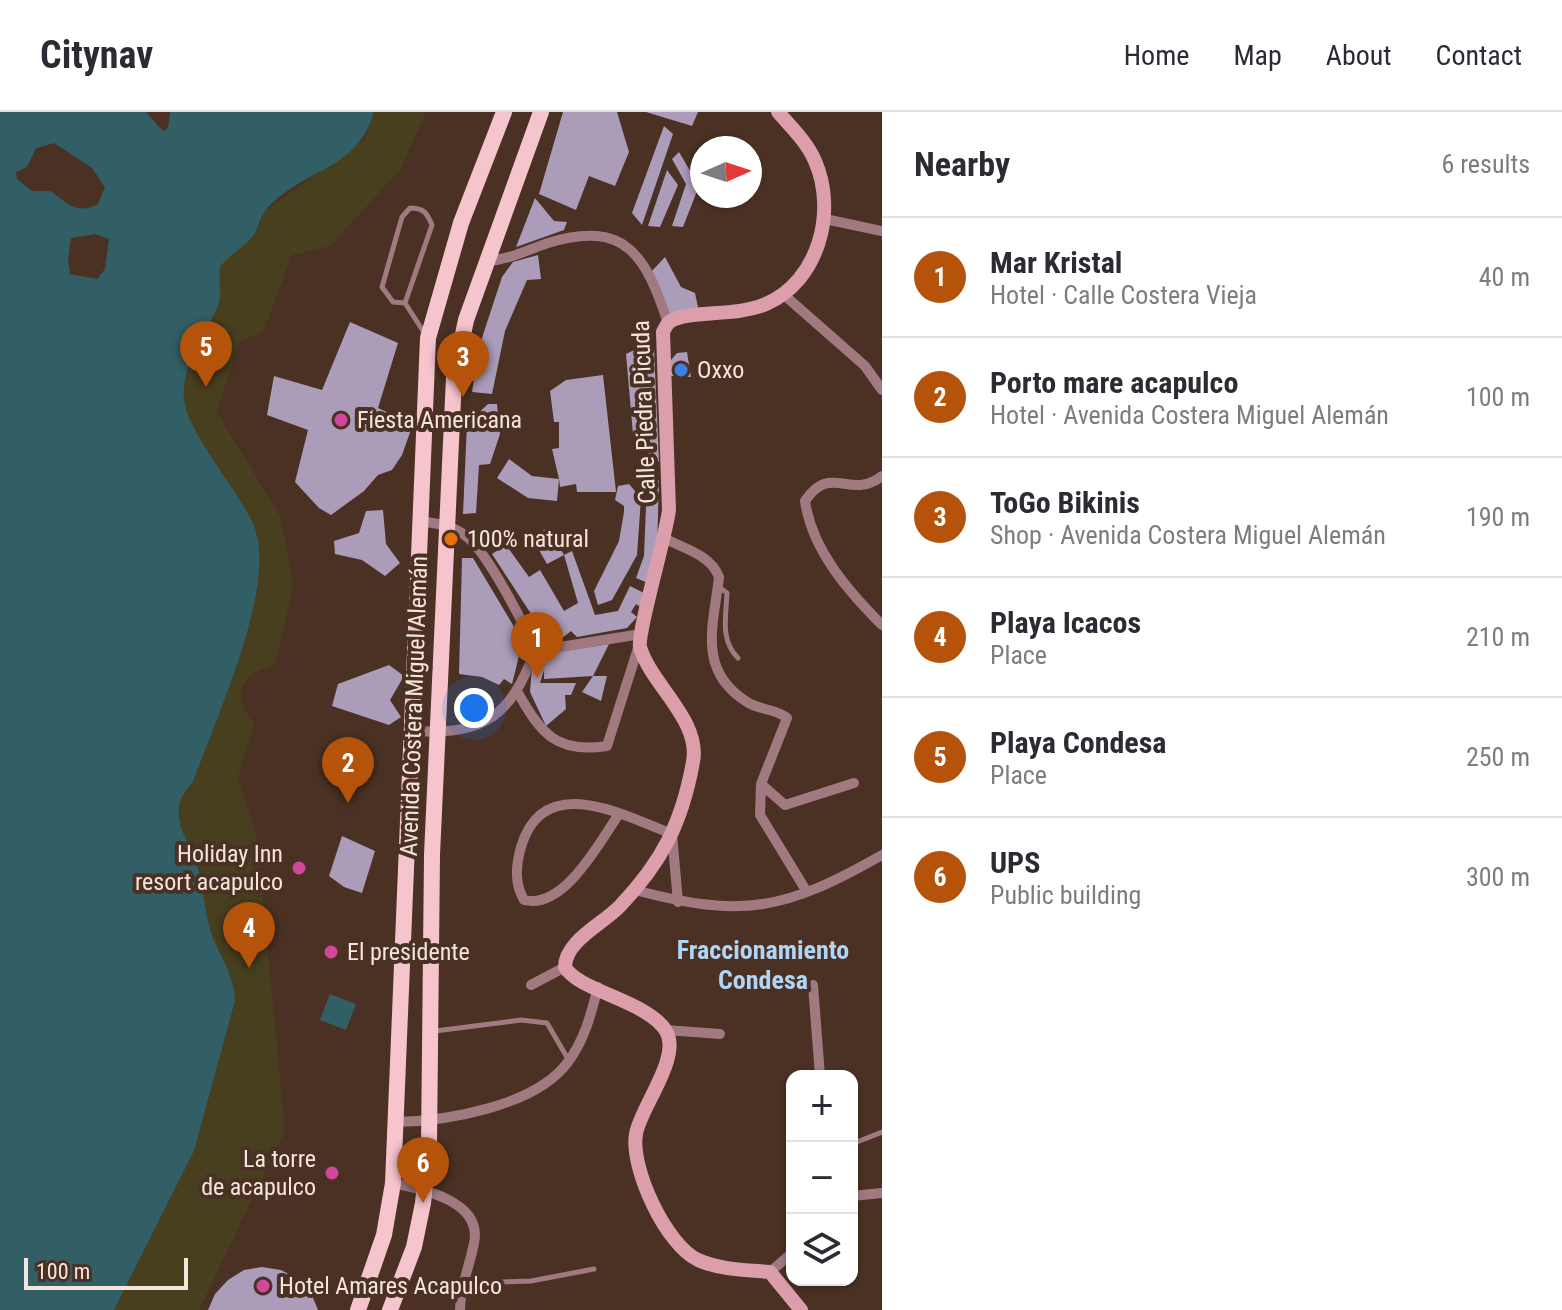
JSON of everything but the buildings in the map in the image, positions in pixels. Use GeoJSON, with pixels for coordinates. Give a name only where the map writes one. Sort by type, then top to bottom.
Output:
{"type":"FeatureCollection","features":[{"type":"Feature","properties":{"kind":"main road","name":"Avenida Costera Miguel Alemán"},"geometry":{"type":"LineString","coordinates":[[358,1310],[384,1235],[393,1183],[414,731],[418,521],[428,338],[461,223],[504,112]]}},
{"type":"Feature","properties":{"kind":"main road","name":"Avenida Costera Miguel Alemán"},"geometry":{"type":"LineString","coordinates":[[390,1310],[414,1247],[424,1190],[432,855],[441,733],[445,525],[458,350],[541,112]]}},
{"type":"Feature","properties":{"kind":"main road"},"geometry":{"type":"LineString","coordinates":[[668,323],[677,318],[745,310],[783,294],[811,261],[825,219],[821,178],[814,159],[778,112]]}},
{"type":"Feature","properties":{"kind":"main road","name":"Calle Piedra Picuda"},"geometry":{"type":"LineString","coordinates":[[640,639],[666,539],[669,510],[663,332],[668,323]]}},
{"type":"Feature","properties":{"kind":"main road"},"geometry":{"type":"LineString","coordinates":[[640,639],[690,733],[694,759],[672,834],[660,861],[635,890],[568,951],[565,967],[578,981],[598,987],[634,1006],[666,1030],[669,1041],[666,1063],[636,1134],[638,1168],[649,1197],[673,1238],[696,1259],[729,1269],[770,1272],[801,1310]]}},
{"type":"Feature","properties":{"kind":"street"},"geometry":{"type":"LineString","coordinates":[[825,219],[882,231]]}},
{"type":"Feature","properties":{"kind":"street","name":"Calle Piedra Picuda"},"geometry":{"type":"LineString","coordinates":[[488,261],[511,259],[564,238],[612,240],[635,250],[650,273],[668,323]]}},
{"type":"Feature","properties":{"kind":"street"},"geometry":{"type":"LineString","coordinates":[[783,294],[865,366],[882,390]]}},
{"type":"Feature","properties":{"kind":"street"},"geometry":{"type":"LineString","coordinates":[[882,476],[857,487],[824,481],[805,501],[809,527],[850,594],[882,625]]}},
{"type":"Feature","properties":{"kind":"street"},"geometry":{"type":"LineString","coordinates":[[418,521],[445,525],[467,537],[486,561],[535,651]]}},
{"type":"Feature","properties":{"kind":"street"},"geometry":{"type":"LineString","coordinates":[[666,539],[707,559],[716,568],[718,586],[710,641],[727,683],[757,708],[787,718],[760,790],[760,815],[807,892]]}},
{"type":"Feature","properties":{"kind":"street","name":"Calle Piedra Picuda"},"geometry":{"type":"LineString","coordinates":[[518,693],[538,729],[548,737],[562,744],[607,746],[640,639]]}},
{"type":"Feature","properties":{"kind":"street"},"geometry":{"type":"LineString","coordinates":[[535,651],[640,639]]}},
{"type":"Feature","properties":{"kind":"street"},"geometry":{"type":"LineString","coordinates":[[414,731],[441,733],[502,713],[518,693],[535,651]]}},
{"type":"Feature","properties":{"kind":"street"},"geometry":{"type":"LineString","coordinates":[[760,790],[785,805],[854,783]]}},
{"type":"Feature","properties":{"kind":"street"},"geometry":{"type":"LineString","coordinates":[[619,814],[594,852],[556,896],[536,903],[524,900],[517,887],[517,861],[526,831],[541,812],[559,804],[573,803],[619,814],[672,834],[678,902]]}},
{"type":"Feature","properties":{"kind":"street"},"geometry":{"type":"LineString","coordinates":[[635,890],[678,902],[723,908],[783,902],[882,855]]}},
{"type":"Feature","properties":{"kind":"street"},"geometry":{"type":"LineString","coordinates":[[531,985],[565,967]]}},
{"type":"Feature","properties":{"kind":"street"},"geometry":{"type":"LineString","coordinates":[[813,985],[820,1070]]}},
{"type":"Feature","properties":{"kind":"street"},"geometry":{"type":"LineString","coordinates":[[396,1122],[428,1121],[497,1106],[532,1089],[569,1061],[588,1026],[598,987]]}},
{"type":"Feature","properties":{"kind":"street"},"geometry":{"type":"LineString","coordinates":[[666,1030],[720,1034]]}},
{"type":"Feature","properties":{"kind":"street"},"geometry":{"type":"LineString","coordinates":[[393,1183],[424,1190],[456,1205],[474,1228],[475,1242],[460,1310]]}},
{"type":"Feature","properties":{"kind":"street"},"geometry":{"type":"LineString","coordinates":[[858,1195],[882,1193]]}},
{"type":"Feature","properties":{"kind":"street"},"geometry":{"type":"LineString","coordinates":[[770,1272],[786,1258]]}},
{"type":"Feature","properties":{"kind":"lane"},"geometry":{"type":"LineString","coordinates":[[410,208],[420,208],[426,212],[432,225],[405,303],[393,302],[382,287],[402,217],[410,208]]}},
{"type":"Feature","properties":{"kind":"lane"},"geometry":{"type":"LineString","coordinates":[[405,303],[428,338]]}},
{"type":"Feature","properties":{"kind":"lane"},"geometry":{"type":"LineString","coordinates":[[718,586],[727,593],[725,636],[728,648],[738,658]]}},
{"type":"Feature","properties":{"kind":"lane"},"geometry":{"type":"LineString","coordinates":[[430,1031],[521,1020],[547,1023],[569,1061]]}},
{"type":"Feature","properties":{"kind":"lane"},"geometry":{"type":"LineString","coordinates":[[857,1142],[882,1132]]}},
{"type":"Feature","properties":{"kind":"lane"},"geometry":{"type":"LineString","coordinates":[[464,1283],[531,1281],[594,1269]]}},
{"type":"Feature","properties":{"kind":"sand"},"geometry":{"type":"Polygon","coordinates":[[[374,112],[426,112],[401,169],[330,246],[292,255],[263,332],[239,342],[217,412],[281,518],[293,587],[276,662],[254,673],[244,684],[243,705],[255,723],[238,777],[257,837],[285,1131],[199,1310],[114,1310],[194,1151],[235,1001],[230,976],[210,929],[199,870],[182,829],[179,808],[182,797],[193,782],[241,654],[258,583],[259,552],[254,526],[247,512],[204,446],[188,414],[184,399],[186,375],[219,303],[219,267],[259,228],[265,211],[365,139],[374,112]]]}},
{"type":"Feature","properties":{"kind":"water"},"geometry":{"type":"Polygon","coordinates":[[[0,112],[146,112],[163,131],[168,128],[170,112],[374,112],[366,132],[355,147],[281,196],[264,213],[252,237],[220,267],[219,303],[186,375],[184,399],[188,413],[204,446],[247,512],[254,526],[259,552],[258,583],[241,654],[193,782],[182,797],[179,808],[182,829],[199,870],[210,929],[230,976],[235,1001],[194,1151],[114,1310],[0,1310],[0,112]],[[54,143],[36,148],[27,167],[16,172],[17,179],[32,191],[50,191],[78,208],[98,204],[105,187],[92,168],[54,143]],[[95,234],[71,238],[70,274],[97,279],[105,269],[109,239],[95,234]]]}},
{"type":"Feature","properties":{"kind":"water"},"geometry":{"type":"Polygon","coordinates":[[[330,994],[356,1004],[346,1030],[320,1020],[330,994]]]}},
{"type":"Feature","properties":{"kind":"place","name":"Oxxo"},"geometry":{"type":"Point","coordinates":[681,370]}},
{"type":"Feature","properties":{"kind":"place","name":"Playa Condesa"},"geometry":{"type":"Point","coordinates":[206,387]}},
{"type":"Feature","properties":{"kind":"place","name":"ToGo Bikinis"},"geometry":{"type":"Point","coordinates":[463,397]}},
{"type":"Feature","properties":{"kind":"place","name":"Fiesta Americana"},"geometry":{"type":"Point","coordinates":[341,420]}},
{"type":"Feature","properties":{"kind":"place","name":"100% natural"},"geometry":{"type":"Point","coordinates":[451,539]}},
{"type":"Feature","properties":{"kind":"place","name":"Mar Kristal"},"geometry":{"type":"Point","coordinates":[537,678]}},
{"type":"Feature","properties":{"kind":"place","name":"Porto mare acapulco"},"geometry":{"type":"Point","coordinates":[348,803]}},
{"type":"Feature","properties":{"kind":"place","name":"Holiday Inn resort acapulco"},"geometry":{"type":"Point","coordinates":[299,868]}},
{"type":"Feature","properties":{"kind":"place","name":"El presidente"},"geometry":{"type":"Point","coordinates":[331,952]}},
{"type":"Feature","properties":{"kind":"place","name":"Playa Icacos"},"geometry":{"type":"Point","coordinates":[249,968]}},
{"type":"Feature","properties":{"kind":"place","name":"La torre de acapulco"},"geometry":{"type":"Point","coordinates":[332,1173]}},
{"type":"Feature","properties":{"kind":"place","name":"UPS"},"geometry":{"type":"Point","coordinates":[423,1203]}},
{"type":"Feature","properties":{"kind":"place","name":"Hotel Amares Acapulco"},"geometry":{"type":"Point","coordinates":[263,1286]}},
{"type":"Feature","properties":{"kind":"district","name":"Fraccionamiento Condesa"},"geometry":{"type":"Point","coordinates":[763,965]}}]}
